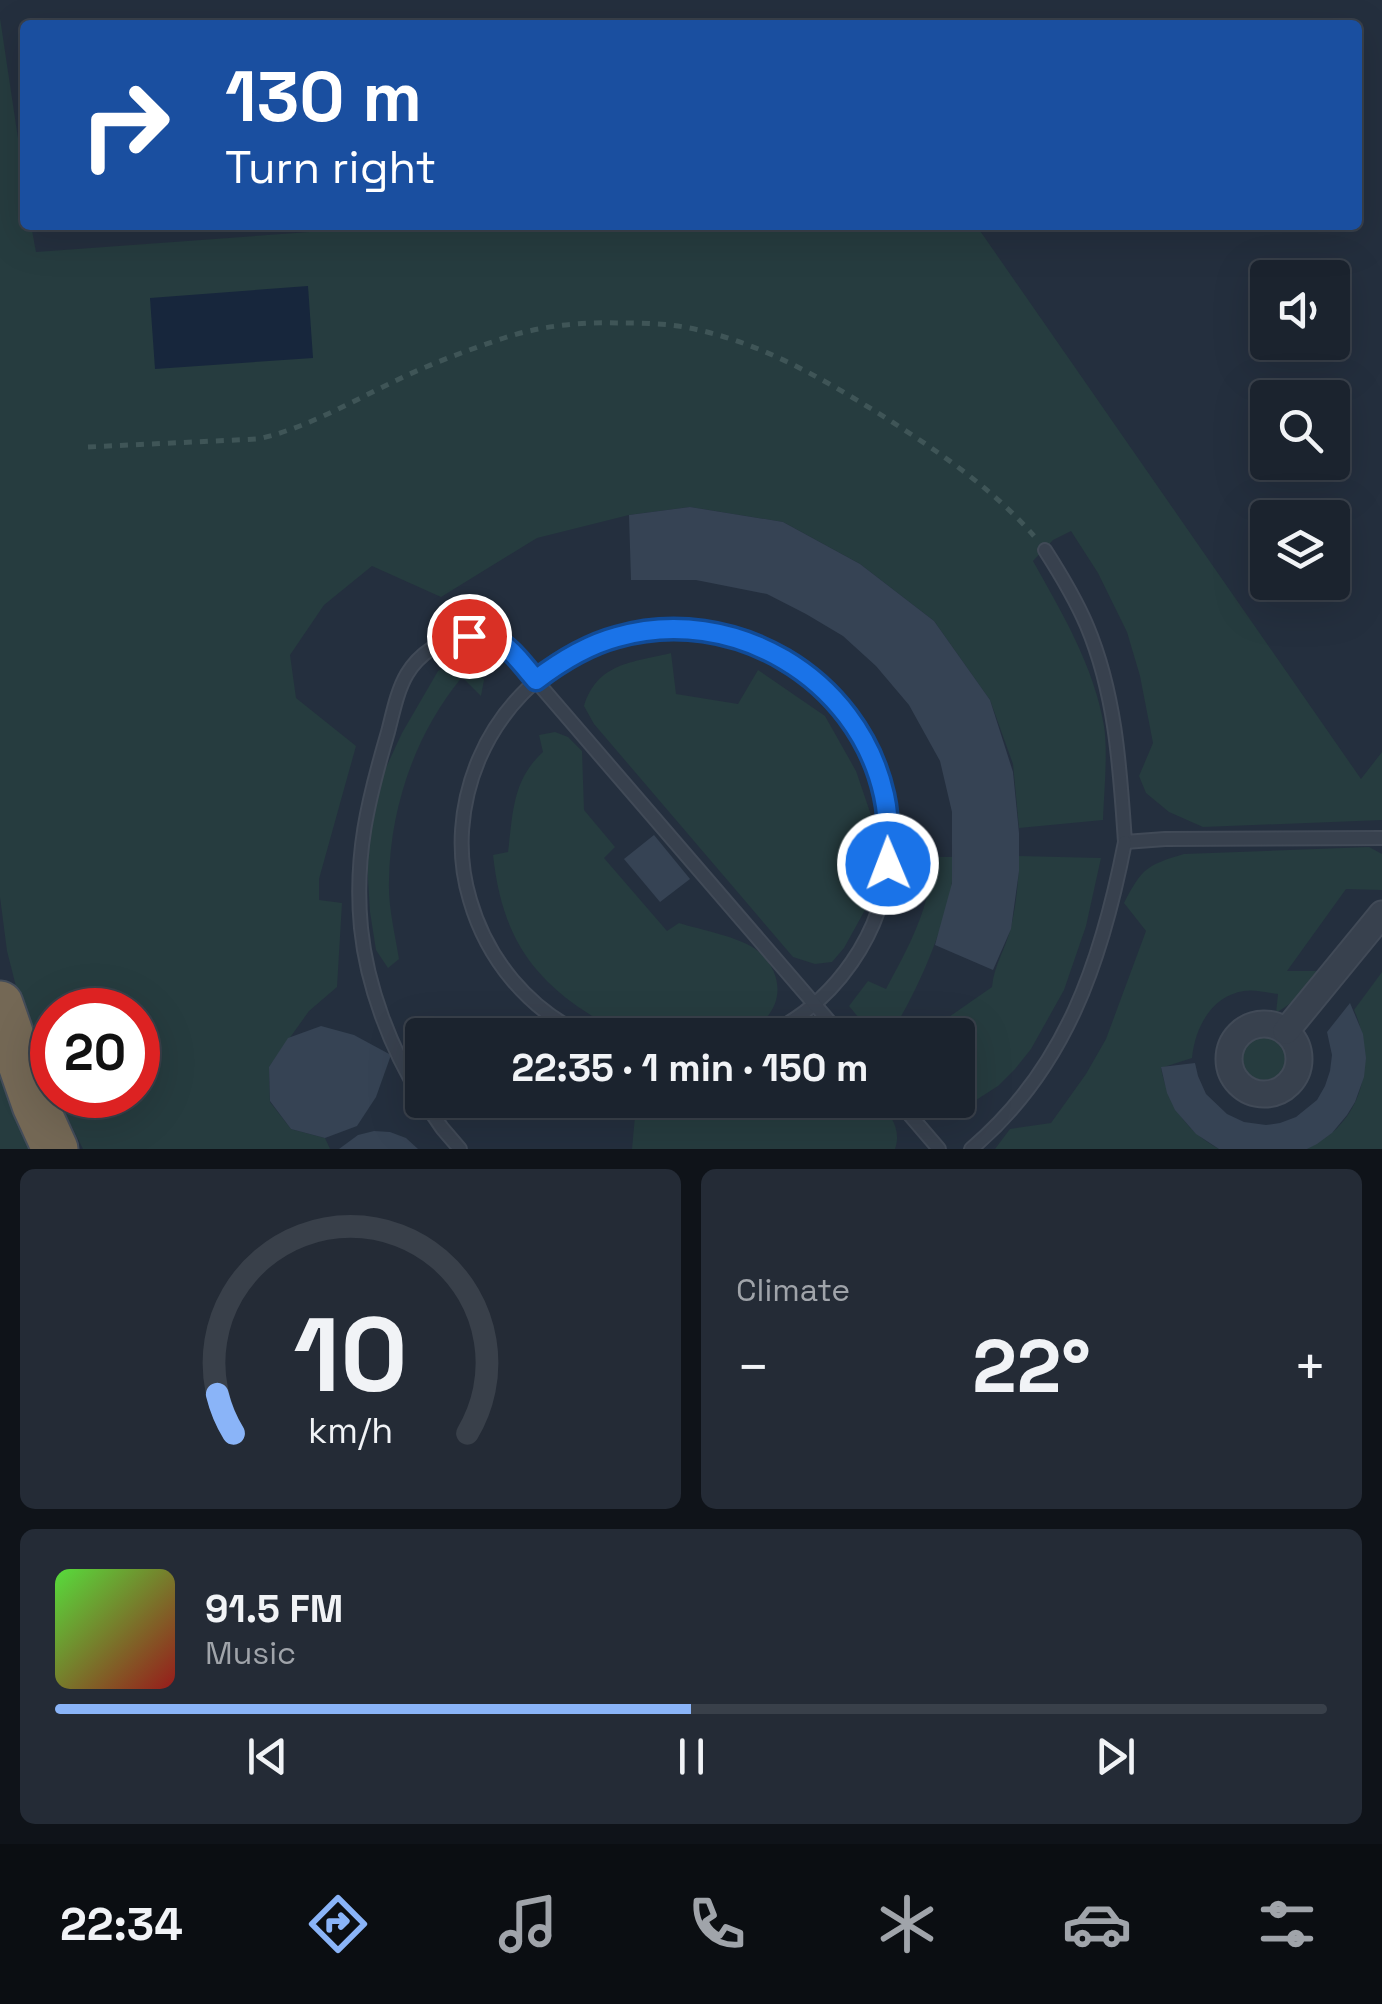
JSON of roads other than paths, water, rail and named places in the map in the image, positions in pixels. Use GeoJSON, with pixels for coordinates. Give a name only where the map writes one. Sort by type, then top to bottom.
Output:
{"type":"FeatureCollection","features":[{"type":"Feature","properties":{"kind":"highway"},"geometry":{"type":"LineString","coordinates":[[0,1004],[35,1105],[55,1149]]}},
{"type":"Feature","properties":{"kind":"street"},"geometry":{"type":"LineString","coordinates":[[1286,1031],[1382,914]]}},
{"type":"Feature","properties":{"kind":"lane"},"geometry":{"type":"LineString","coordinates":[[971,1149],[1023,1097],[1074,1017],[1112,907],[1126,842],[1115,726],[1102,668],[1079,609],[1046,550]]}},
{"type":"Feature","properties":{"kind":"lane"},"geometry":{"type":"LineString","coordinates":[[553,1018],[506,972],[477,922],[463,867],[463,820],[472,775],[498,724],[520,696],[564,660],[595,644],[640,632],[686,628],[732,636],[775,652],[804,671],[830,694],[858,731],[878,772],[888,818],[888,864],[870,930],[846,970],[796,1018]]}},
{"type":"Feature","properties":{"kind":"lane"},"geometry":{"type":"LineString","coordinates":[[405,1064],[388,1030],[364,948],[359,897],[364,819],[407,674],[428,651],[454,638],[469,636],[496,639],[506,646],[826,1018]]}},
{"type":"Feature","properties":{"kind":"lane"},"geometry":{"type":"LineString","coordinates":[[1126,842],[1382,838]]}},
{"type":"Feature","properties":{"kind":"lane"},"geometry":{"type":"LineString","coordinates":[[437,1118],[460,1149]]}},
{"type":"Feature","properties":{"kind":"lane"},"geometry":{"type":"LineString","coordinates":[[912,1118],[939,1149]]}},
{"type":"Feature","properties":{"kind":"water"},"geometry":{"type":"Polygon","coordinates":[[[308,286],[313,358],[155,369],[150,298],[308,286]]]}}]}
